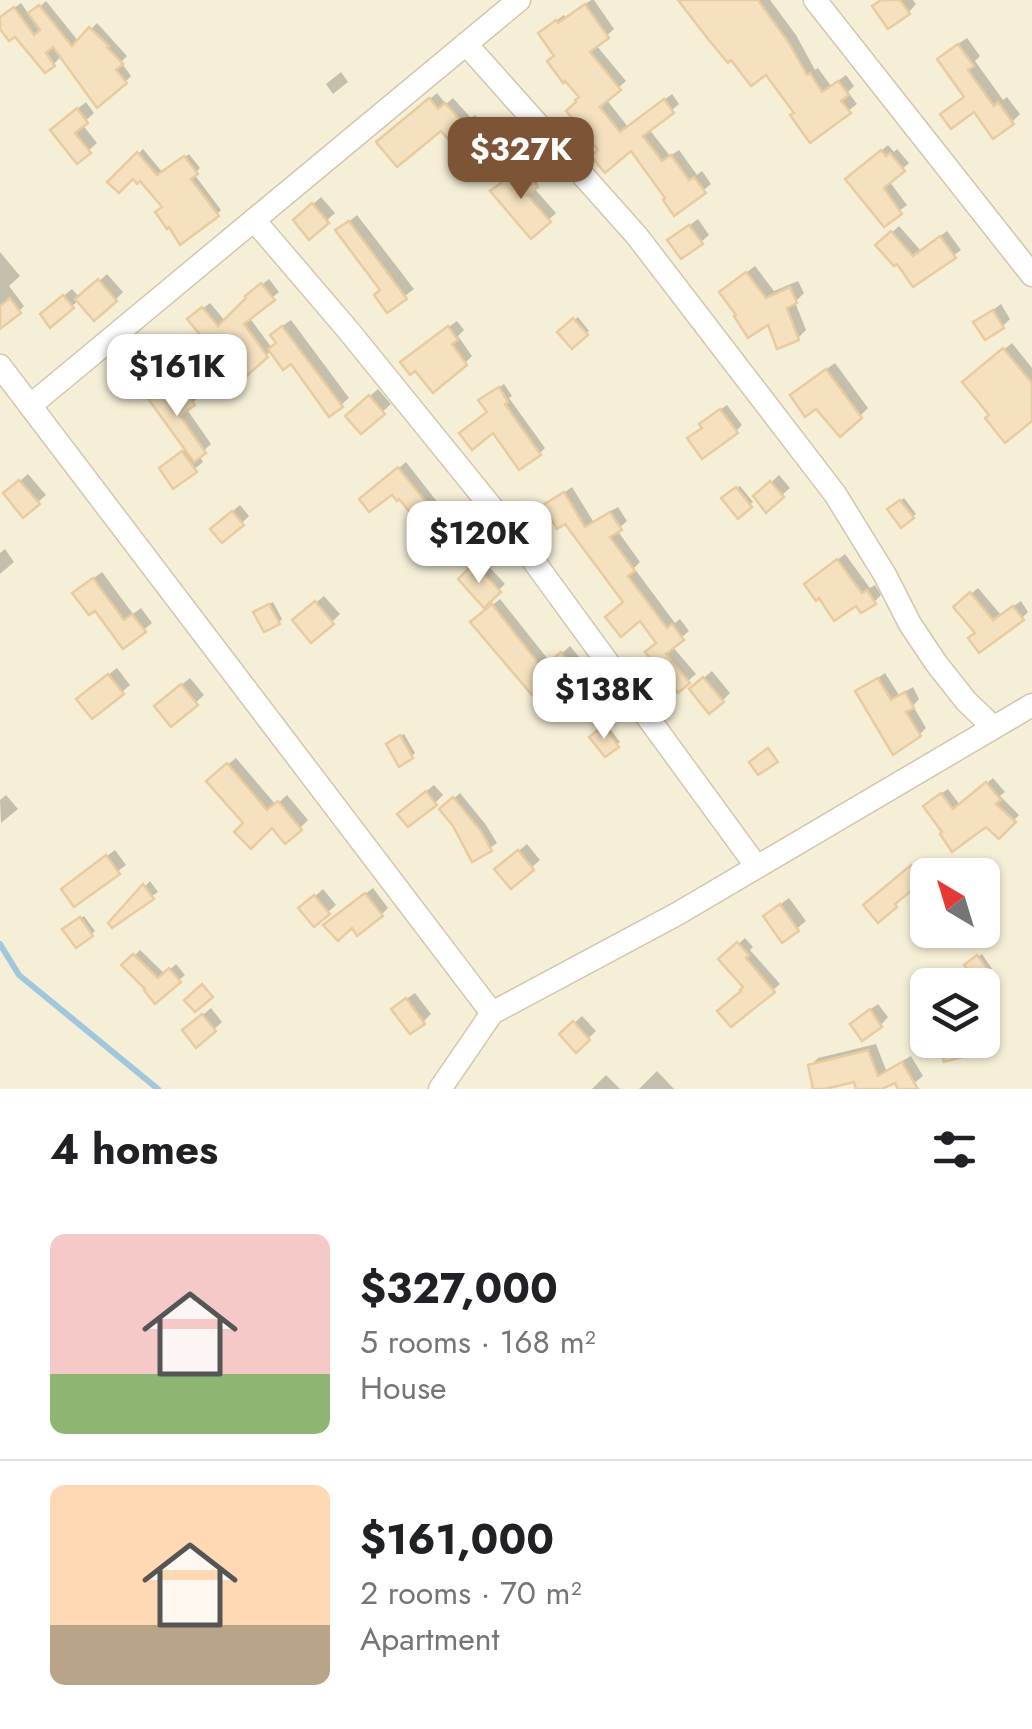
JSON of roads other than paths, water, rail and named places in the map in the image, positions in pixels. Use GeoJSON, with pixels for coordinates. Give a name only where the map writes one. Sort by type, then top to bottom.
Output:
{"type":"FeatureCollection","features":[{"type":"Feature","properties":{"kind":"street"},"geometry":{"type":"LineString","coordinates":[[31,405],[519,0]]}},
{"type":"Feature","properties":{"kind":"street"},"geometry":{"type":"LineString","coordinates":[[815,0],[1032,274]]}},
{"type":"Feature","properties":{"kind":"street"},"geometry":{"type":"LineString","coordinates":[[466,44],[648,251],[834,494],[936,663],[993,727]]}},
{"type":"Feature","properties":{"kind":"street"},"geometry":{"type":"LineString","coordinates":[[254,220],[519,541],[757,866]]}},
{"type":"Feature","properties":{"kind":"street"},"geometry":{"type":"LineString","coordinates":[[0,366],[492,1012]]}},
{"type":"Feature","properties":{"kind":"street"},"geometry":{"type":"LineString","coordinates":[[440,1089],[492,1012],[677,914],[1032,705]]}},
{"type":"Feature","properties":{"kind":"waterway"},"geometry":{"type":"LineString","coordinates":[[0,944],[19,975],[158,1089]]}}]}
